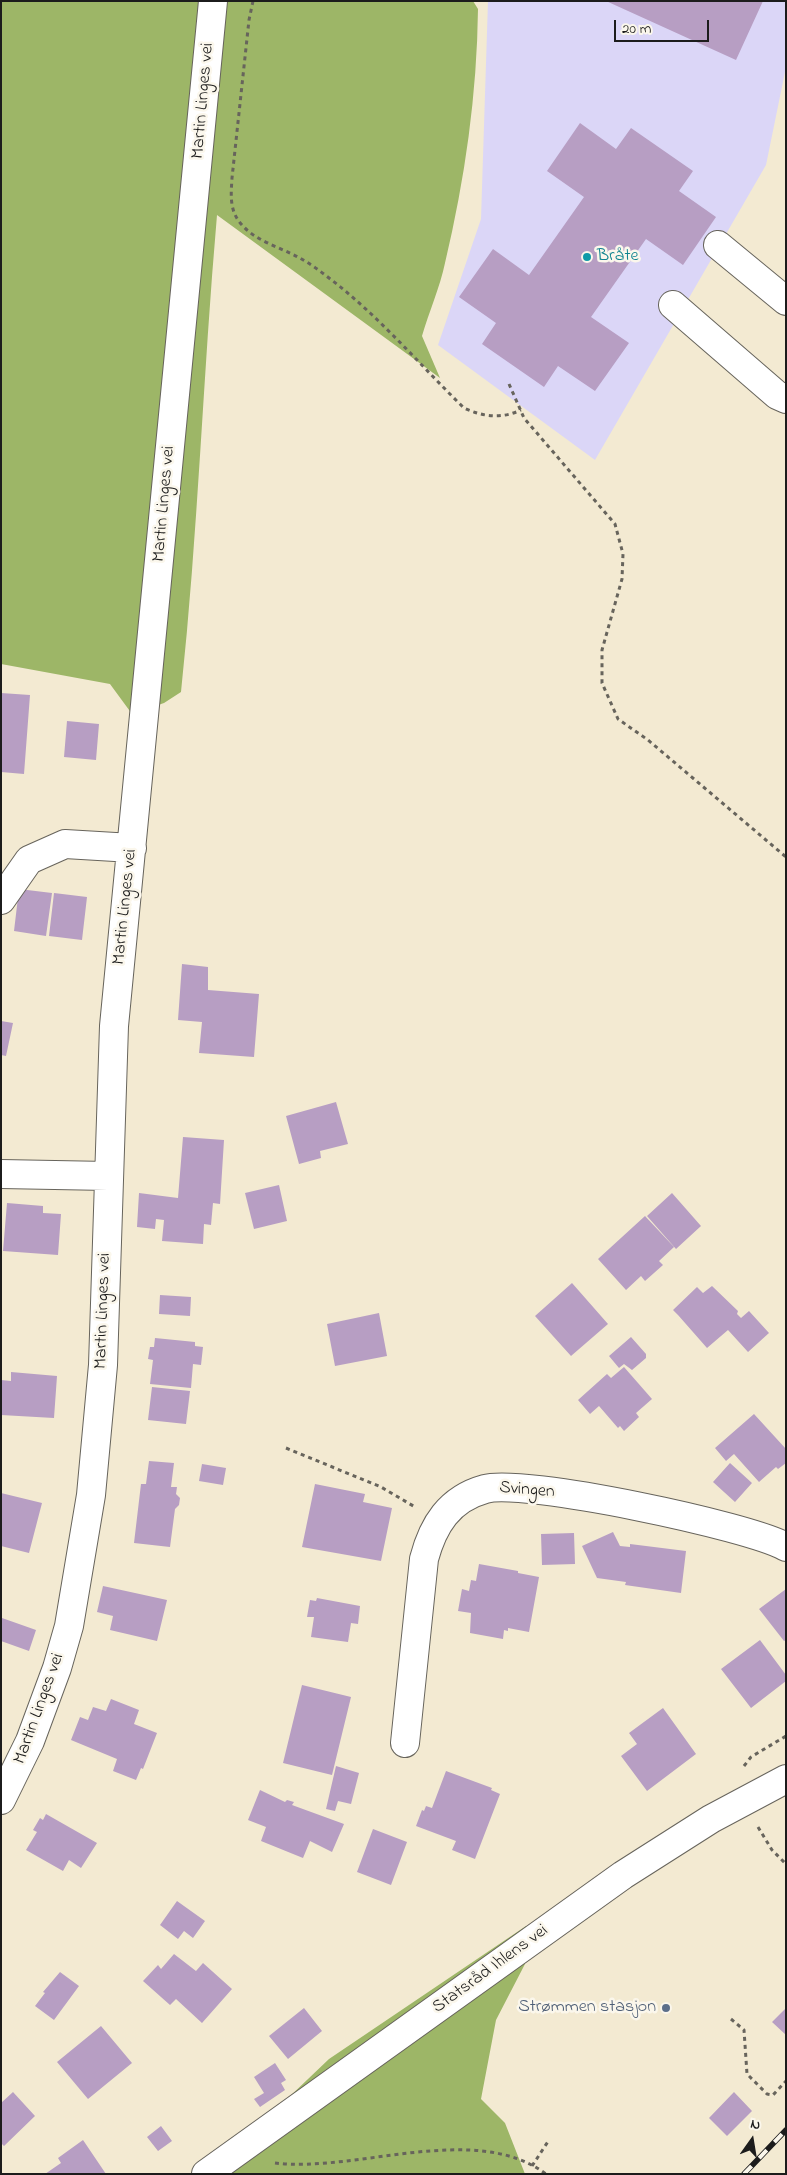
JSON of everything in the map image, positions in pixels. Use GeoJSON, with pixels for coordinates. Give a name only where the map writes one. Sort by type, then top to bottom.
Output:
{"type":"FeatureCollection","features":[{"type":"Feature","properties":{"kind":"street","name":"Martin Linges vei"},"geometry":{"type":"LineString","coordinates":[[1,1800],[30,1741],[51,1686],[69,1626],[91,1495],[103,1365],[114,1026],[213,1]]}},
{"type":"Feature","properties":{"kind":"street"},"geometry":{"type":"LineString","coordinates":[[718,245],[786,301]]}},
{"type":"Feature","properties":{"kind":"street"},"geometry":{"type":"LineString","coordinates":[[673,305],[777,395],[786,399]]}},
{"type":"Feature","properties":{"kind":"street"},"geometry":{"type":"LineString","coordinates":[[1,900],[29,860],[65,844],[132,848]]}},
{"type":"Feature","properties":{"kind":"street"},"geometry":{"type":"LineString","coordinates":[[1,1174],[108,1176]]}},
{"type":"Feature","properties":{"kind":"street","name":"Svingen"},"geometry":{"type":"LineString","coordinates":[[404,1743],[424,1559],[429,1538],[438,1521],[452,1505],[469,1495],[486,1488],[507,1486],[616,1504],[725,1526],[757,1535],[786,1547]]}},
{"type":"Feature","properties":{"kind":"street","name":"Statsråd Ihlens vei"},"geometry":{"type":"LineString","coordinates":[[206,2174],[623,1875],[711,1819],[786,1779]]}},
{"type":"Feature","properties":{"kind":"path"},"geometry":{"type":"LineString","coordinates":[[252,1],[232,178],[231,200],[234,213],[241,224],[262,241],[313,267],[357,299],[380,320],[464,408],[476,414],[496,416],[510,415],[521,410]]}},
{"type":"Feature","properties":{"kind":"path"},"geometry":{"type":"LineString","coordinates":[[510,384],[524,418],[615,524],[623,554],[622,579],[602,650],[602,683],[618,719],[648,740],[786,857]]}},
{"type":"Feature","properties":{"kind":"path"},"geometry":{"type":"LineString","coordinates":[[286,1448],[381,1487],[438,1521]]}},
{"type":"Feature","properties":{"kind":"path"},"geometry":{"type":"LineString","coordinates":[[744,1772],[746,1761],[786,1736]]}},
{"type":"Feature","properties":{"kind":"path"},"geometry":{"type":"LineString","coordinates":[[754,1820],[772,1850],[786,1864]]}},
{"type":"Feature","properties":{"kind":"path"},"geometry":{"type":"LineString","coordinates":[[731,2019],[744,2030],[746,2074],[767,2094],[773,2095],[786,2081]]}},
{"type":"Feature","properties":{"kind":"path"},"geometry":{"type":"LineString","coordinates":[[532,2166],[549,2140]]}},
{"type":"Feature","properties":{"kind":"path"},"geometry":{"type":"LineString","coordinates":[[244,2147],[261,2160],[286,2164],[458,2149],[505,2156],[532,2166],[546,2174]]}},
{"type":"Feature","properties":{"kind":"shaded area"},"geometry":{"type":"Polygon","coordinates":[[[488,1],[786,1],[786,67],[766,165],[595,460],[438,345],[481,219],[488,1]]]}},
{"type":"Feature","properties":{"kind":"green space"},"geometry":{"type":"Polygon","coordinates":[[[1,1],[473,1],[478,9],[475,73],[464,168],[443,272],[422,336],[440,378],[217,215],[192,573],[181,692],[164,703],[132,714],[110,684],[1,664],[1,1]]]}},
{"type":"Feature","properties":{"kind":"green space"},"geometry":{"type":"Polygon","coordinates":[[[526,1926],[525,1964],[496,2020],[481,2099],[505,2123],[525,2174],[201,2174],[249,2126],[265,2120],[329,2059],[526,1926]]]}},
{"type":"Feature","properties":{"kind":"building"},"geometry":{"type":"Polygon","coordinates":[[[606,1],[763,1],[736,60],[606,1]]]}},
{"type":"Feature","properties":{"kind":"building","name":"Bråte"},"geometry":{"type":"Polygon","coordinates":[[[580,123],[616,149],[631,128],[693,171],[679,191],[716,217],[683,265],[646,239],[591,317],[629,343],[595,391],[558,366],[544,387],[482,344],[496,323],[459,297],[493,249],[529,275],[584,197],[547,171],[580,123]]]}},
{"type":"Feature","properties":{"kind":"building"},"geometry":{"type":"Polygon","coordinates":[[[1,693],[30,695],[24,774],[1,772],[1,693]]]}},
{"type":"Feature","properties":{"kind":"building"},"geometry":{"type":"Polygon","coordinates":[[[67,721],[99,724],[96,760],[64,757],[67,721]]]}},
{"type":"Feature","properties":{"kind":"building"},"geometry":{"type":"Polygon","coordinates":[[[19,889],[52,893],[46,936],[14,931],[19,889]]]}},
{"type":"Feature","properties":{"kind":"building"},"geometry":{"type":"Polygon","coordinates":[[[54,893],[87,897],[82,940],[49,936],[54,893]]]}},
{"type":"Feature","properties":{"kind":"building"},"geometry":{"type":"Polygon","coordinates":[[[182,964],[208,967],[208,990],[259,994],[254,1057],[199,1053],[202,1022],[178,1020],[182,964]]]}},
{"type":"Feature","properties":{"kind":"building"},"geometry":{"type":"Polygon","coordinates":[[[1,1021],[13,1023],[6,1056],[1,1055],[1,1021]]]}},
{"type":"Feature","properties":{"kind":"building"},"geometry":{"type":"Polygon","coordinates":[[[336,1102],[348,1144],[320,1151],[321,1158],[299,1164],[286,1116],[336,1102]]]}},
{"type":"Feature","properties":{"kind":"building"},"geometry":{"type":"Polygon","coordinates":[[[183,1137],[224,1140],[220,1204],[213,1203],[211,1225],[204,1224],[203,1244],[162,1241],[164,1220],[156,1219],[155,1229],[137,1227],[139,1193],[178,1198],[183,1137]]]}},
{"type":"Feature","properties":{"kind":"building"},"geometry":{"type":"Polygon","coordinates":[[[279,1185],[287,1221],[254,1229],[245,1193],[279,1185]]]}},
{"type":"Feature","properties":{"kind":"building"},"geometry":{"type":"Polygon","coordinates":[[[672,1193],[701,1226],[676,1249],[647,1216],[672,1193]]]}},
{"type":"Feature","properties":{"kind":"building"},"geometry":{"type":"Polygon","coordinates":[[[7,1203],[43,1206],[43,1213],[61,1214],[58,1255],[3,1251],[7,1203]]]}},
{"type":"Feature","properties":{"kind":"building"},"geometry":{"type":"Polygon","coordinates":[[[645,1216],[674,1247],[659,1261],[663,1265],[645,1281],[641,1276],[626,1290],[598,1259],[645,1216]]]}},
{"type":"Feature","properties":{"kind":"building"},"geometry":{"type":"Polygon","coordinates":[[[572,1283],[608,1324],[571,1356],[535,1316],[572,1283]]]}},
{"type":"Feature","properties":{"kind":"building"},"geometry":{"type":"Polygon","coordinates":[[[712,1286],[738,1311],[737,1314],[741,1318],[749,1311],[769,1333],[748,1352],[728,1330],[707,1348],[673,1310],[697,1287],[703,1293],[712,1286]]]}},
{"type":"Feature","properties":{"kind":"building"},"geometry":{"type":"Polygon","coordinates":[[[160,1295],[191,1297],[190,1316],[159,1314],[160,1295]]]}},
{"type":"Feature","properties":{"kind":"building"},"geometry":{"type":"Polygon","coordinates":[[[379,1313],[387,1356],[335,1366],[327,1324],[379,1313]]]}},
{"type":"Feature","properties":{"kind":"building"},"geometry":{"type":"Polygon","coordinates":[[[631,1337],[646,1354],[646,1358],[632,1370],[624,1364],[619,1368],[609,1356],[631,1337]]]}},
{"type":"Feature","properties":{"kind":"building"},"geometry":{"type":"Polygon","coordinates":[[[155,1338],[195,1342],[195,1346],[203,1347],[201,1365],[193,1364],[191,1388],[150,1384],[153,1360],[148,1359],[150,1347],[154,1347],[155,1338]]]}},
{"type":"Feature","properties":{"kind":"building"},"geometry":{"type":"Polygon","coordinates":[[[624,1367],[652,1399],[636,1413],[639,1417],[624,1431],[620,1426],[618,1428],[599,1406],[590,1414],[578,1400],[607,1374],[611,1378],[624,1367]]]}},
{"type":"Feature","properties":{"kind":"building"},"geometry":{"type":"Polygon","coordinates":[[[11,1372],[57,1376],[54,1418],[1,1415],[1,1380],[11,1381],[11,1372]]]}},
{"type":"Feature","properties":{"kind":"building"},"geometry":{"type":"Polygon","coordinates":[[[152,1387],[190,1391],[186,1424],[148,1420],[152,1387]]]}},
{"type":"Feature","properties":{"kind":"building"},"geometry":{"type":"Polygon","coordinates":[[[754,1414],[786,1449],[786,1463],[778,1469],[776,1467],[759,1482],[734,1454],[726,1461],[715,1448],[754,1414]]]}},
{"type":"Feature","properties":{"kind":"building"},"geometry":{"type":"Polygon","coordinates":[[[149,1461],[174,1463],[171,1487],[177,1487],[176,1494],[180,1498],[179,1505],[175,1509],[170,1547],[134,1543],[141,1484],[146,1484],[149,1461]]]}},
{"type":"Feature","properties":{"kind":"building"},"geometry":{"type":"Polygon","coordinates":[[[730,1463],[752,1483],[735,1502],[713,1482],[730,1463]]]}},
{"type":"Feature","properties":{"kind":"building"},"geometry":{"type":"Polygon","coordinates":[[[202,1464],[226,1468],[223,1485],[199,1481],[202,1464]]]}},
{"type":"Feature","properties":{"kind":"building"},"geometry":{"type":"Polygon","coordinates":[[[315,1484],[365,1494],[363,1502],[392,1508],[381,1561],[302,1547],[315,1484]]]}},
{"type":"Feature","properties":{"kind":"building"},"geometry":{"type":"Polygon","coordinates":[[[1,1493],[42,1503],[29,1553],[1,1546],[1,1493]]]}},
{"type":"Feature","properties":{"kind":"building"},"geometry":{"type":"Polygon","coordinates":[[[613,1532],[620,1546],[630,1547],[630,1544],[686,1551],[681,1593],[625,1585],[626,1582],[597,1578],[582,1546],[613,1532]]]}},
{"type":"Feature","properties":{"kind":"building"},"geometry":{"type":"Polygon","coordinates":[[[574,1533],[575,1564],[542,1565],[541,1534],[574,1533]]]}},
{"type":"Feature","properties":{"kind":"building"},"geometry":{"type":"Polygon","coordinates":[[[479,1564],[539,1577],[529,1632],[508,1628],[508,1631],[504,1630],[503,1639],[470,1633],[471,1613],[458,1611],[462,1589],[469,1591],[471,1580],[476,1581],[479,1564]]]}},
{"type":"Feature","properties":{"kind":"building"},"geometry":{"type":"Polygon","coordinates":[[[103,1586],[167,1600],[157,1641],[110,1630],[113,1616],[97,1612],[103,1586]]]}},
{"type":"Feature","properties":{"kind":"building"},"geometry":{"type":"Polygon","coordinates":[[[786,1589],[786,1640],[784,1641],[759,1609],[786,1589]]]}},
{"type":"Feature","properties":{"kind":"building"},"geometry":{"type":"Polygon","coordinates":[[[317,1598],[360,1606],[358,1624],[351,1623],[348,1642],[311,1637],[314,1617],[307,1617],[310,1600],[316,1601],[317,1598]]]}},
{"type":"Feature","properties":{"kind":"building"},"geometry":{"type":"Polygon","coordinates":[[[2,1618],[36,1630],[29,1651],[1,1641],[2,1618]]]}},
{"type":"Feature","properties":{"kind":"building"},"geometry":{"type":"Polygon","coordinates":[[[760,1640],[786,1675],[786,1681],[751,1708],[721,1669],[760,1640]]]}},
{"type":"Feature","properties":{"kind":"building"},"geometry":{"type":"Polygon","coordinates":[[[302,1685],[351,1697],[332,1775],[283,1763],[302,1685]]]}},
{"type":"Feature","properties":{"kind":"building"},"geometry":{"type":"Polygon","coordinates":[[[111,1699],[139,1710],[134,1724],[157,1733],[143,1769],[141,1768],[136,1780],[113,1771],[117,1759],[71,1740],[80,1717],[88,1720],[93,1707],[106,1711],[111,1699]]]}},
{"type":"Feature","properties":{"kind":"building"},"geometry":{"type":"Polygon","coordinates":[[[663,1708],[696,1754],[647,1791],[621,1756],[637,1744],[629,1733],[663,1708]]]}},
{"type":"Feature","properties":{"kind":"building"},"geometry":{"type":"Polygon","coordinates":[[[336,1766],[359,1773],[351,1804],[338,1801],[335,1811],[326,1809],[336,1766]]]}},
{"type":"Feature","properties":{"kind":"building"},"geometry":{"type":"Polygon","coordinates":[[[446,1771],[492,1788],[491,1790],[500,1794],[475,1859],[452,1850],[456,1841],[416,1826],[422,1810],[424,1811],[426,1806],[432,1808],[446,1771]]]}},
{"type":"Feature","properties":{"kind":"building"},"geometry":{"type":"Polygon","coordinates":[[[260,1790],[285,1802],[287,1800],[294,1802],[292,1805],[344,1824],[332,1852],[310,1841],[303,1858],[261,1841],[266,1827],[248,1820],[260,1790]]]}},
{"type":"Feature","properties":{"kind":"building"},"geometry":{"type":"Polygon","coordinates":[[[46,1814],[97,1843],[81,1868],[69,1860],[63,1871],[26,1850],[37,1832],[33,1830],[40,1818],[43,1820],[46,1814]]]}},
{"type":"Feature","properties":{"kind":"building"},"geometry":{"type":"Polygon","coordinates":[[[373,1829],[407,1842],[391,1885],[357,1872],[373,1829]]]}},
{"type":"Feature","properties":{"kind":"building"},"geometry":{"type":"Polygon","coordinates":[[[177,1901],[205,1921],[193,1938],[184,1931],[178,1939],[160,1925],[177,1901]]]}},
{"type":"Feature","properties":{"kind":"building"},"geometry":{"type":"Polygon","coordinates":[[[174,1954],[196,1971],[203,1963],[232,1989],[202,2023],[176,1999],[170,2005],[143,1981],[158,1965],[161,1969],[174,1954]]]}},
{"type":"Feature","properties":{"kind":"building"},"geometry":{"type":"Polygon","coordinates":[[[60,1972],[79,1986],[54,2020],[35,2006],[45,1993],[43,1992],[60,1972]]]}},
{"type":"Feature","properties":{"kind":"building"},"geometry":{"type":"Polygon","coordinates":[[[304,2008],[322,2031],[288,2059],[269,2036],[304,2008]]]}},
{"type":"Feature","properties":{"kind":"building"},"geometry":{"type":"Polygon","coordinates":[[[786,2008],[786,2035],[772,2022],[786,2008]]]}},
{"type":"Feature","properties":{"kind":"building"},"geometry":{"type":"Polygon","coordinates":[[[101,2026],[132,2063],[88,2099],[57,2062],[101,2026]]]}},
{"type":"Feature","properties":{"kind":"building"},"geometry":{"type":"Polygon","coordinates":[[[275,2063],[286,2080],[281,2083],[285,2090],[260,2107],[254,2099],[264,2093],[254,2077],[275,2063]]]}},
{"type":"Feature","properties":{"kind":"building"},"geometry":{"type":"Polygon","coordinates":[[[13,2092],[35,2116],[4,2146],[1,2143],[1,2103],[13,2092]]]}},
{"type":"Feature","properties":{"kind":"building"},"geometry":{"type":"Polygon","coordinates":[[[734,2092],[752,2111],[727,2136],[709,2118],[734,2092]]]}},
{"type":"Feature","properties":{"kind":"building"},"geometry":{"type":"Polygon","coordinates":[[[161,2126],[172,2141],[158,2151],[147,2137],[161,2126]]]}},
{"type":"Feature","properties":{"kind":"building"},"geometry":{"type":"Polygon","coordinates":[[[83,2140],[106,2174],[45,2174],[61,2163],[58,2158],[83,2140]]]}},
{"type":"Feature","properties":{"kind":"railway"},"geometry":{"type":"LineString","coordinates":[[744,2174],[786,2130]]}},
{"type":"Feature","properties":{"kind":"place","name":"Bråte"},"geometry":{"type":"Point","coordinates":[587,257]}},
{"type":"Feature","properties":{"kind":"place","name":"Strømmen stasjon"},"geometry":{"type":"Point","coordinates":[666,2008]}}]}
